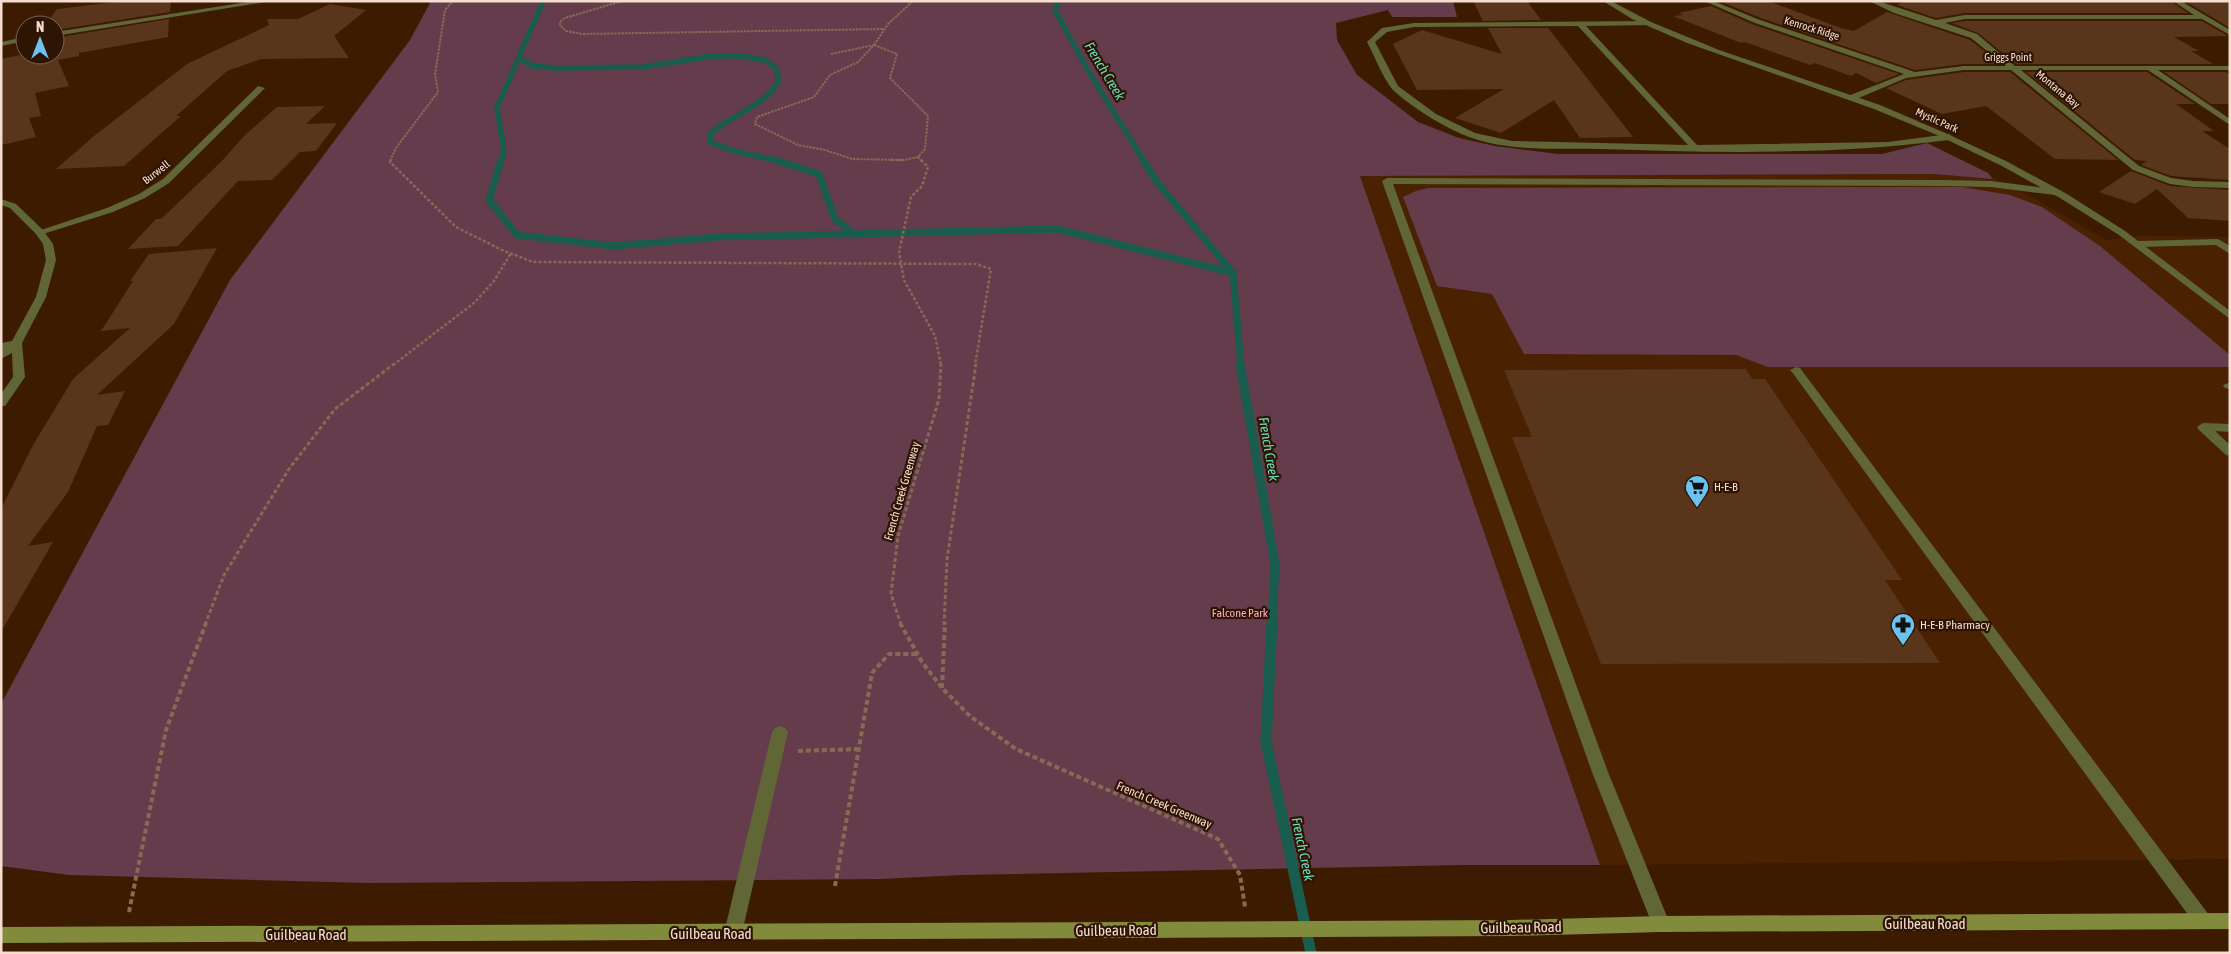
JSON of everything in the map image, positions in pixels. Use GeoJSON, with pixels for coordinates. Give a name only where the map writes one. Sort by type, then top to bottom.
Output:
{"type":"FeatureCollection","features":[{"type":"Feature","properties":{"kind":"main road","name":"Guilbeau Road"},"geometry":{"type":"LineString","coordinates":[[1,935],[733,933],[1512,928],[1661,924],[2230,921]]}},
{"type":"Feature","properties":{"kind":"street"},"geometry":{"type":"LineString","coordinates":[[65,32],[269,1]]}},
{"type":"Feature","properties":{"kind":"street","name":"Mystic Park"},"geometry":{"type":"LineString","coordinates":[[1606,1],[1648,23],[1720,53],[1851,98],[1983,153],[2055,192],[2137,244],[2230,316]]}},
{"type":"Feature","properties":{"kind":"street","name":"Kenrock Ridge"},"geometry":{"type":"LineString","coordinates":[[1707,1],[1782,31],[1870,58],[1912,74]]}},
{"type":"Feature","properties":{"kind":"street","name":"Montana Bay"},"geometry":{"type":"LineString","coordinates":[[1872,1],[1893,10],[1937,22],[1974,36],[2136,168],[2147,174],[2171,183],[2230,185]]}},
{"type":"Feature","properties":{"kind":"street"},"geometry":{"type":"LineString","coordinates":[[2176,1],[2230,33]]}},
{"type":"Feature","properties":{"kind":"street"},"geometry":{"type":"LineString","coordinates":[[1937,22],[1944,19],[1965,18],[2202,17]]}},
{"type":"Feature","properties":{"kind":"street"},"geometry":{"type":"LineString","coordinates":[[1648,23],[1414,25],[1385,30],[1371,42],[1395,87],[1433,116],[1472,135],[1512,144],[1637,148],[1888,145],[1948,137]]}},
{"type":"Feature","properties":{"kind":"street"},"geometry":{"type":"LineString","coordinates":[[1580,24],[1695,148]]}},
{"type":"Feature","properties":{"kind":"street"},"geometry":{"type":"LineString","coordinates":[[1,44],[15,41]]}},
{"type":"Feature","properties":{"kind":"street","name":"Griggs Point"},"geometry":{"type":"LineString","coordinates":[[1851,98],[1912,74],[1964,68],[2230,68]]}},
{"type":"Feature","properties":{"kind":"street"},"geometry":{"type":"LineString","coordinates":[[2151,69],[2230,123]]}},
{"type":"Feature","properties":{"kind":"street","name":"Burwell"},"geometry":{"type":"LineString","coordinates":[[40,232],[110,210],[142,196],[166,181],[261,88]]}},
{"type":"Feature","properties":{"kind":"street"},"geometry":{"type":"LineString","coordinates":[[1661,924],[1600,772],[1386,181],[1944,183],[1990,184],[2055,192]]}},
{"type":"Feature","properties":{"kind":"street"},"geometry":{"type":"LineString","coordinates":[[1,202],[13,206],[40,232],[48,244],[50,260],[48,277],[42,297],[17,343],[1,356]]}},
{"type":"Feature","properties":{"kind":"street"},"geometry":{"type":"LineString","coordinates":[[2218,242],[2230,250]]}},
{"type":"Feature","properties":{"kind":"street"},"geometry":{"type":"LineString","coordinates":[[2137,244],[2230,242]]}},
{"type":"Feature","properties":{"kind":"street"},"geometry":{"type":"LineString","coordinates":[[1,346],[17,343]]}},
{"type":"Feature","properties":{"kind":"street"},"geometry":{"type":"LineString","coordinates":[[1,403],[19,377],[17,343]]}},
{"type":"Feature","properties":{"kind":"street"},"geometry":{"type":"LineString","coordinates":[[1796,370],[2203,922]]}},
{"type":"Feature","properties":{"kind":"street"},"geometry":{"type":"LineString","coordinates":[[2230,428],[2203,427],[2230,452]]}},
{"type":"Feature","properties":{"kind":"street"},"geometry":{"type":"LineString","coordinates":[[733,933],[780,732]]}},
{"type":"Feature","properties":{"kind":"path"},"geometry":{"type":"LineString","coordinates":[[453,1],[446,10],[435,74],[438,92],[396,148],[390,162],[456,227],[533,262],[976,264],[991,269],[946,559],[942,688]]}},
{"type":"Feature","properties":{"kind":"path"},"geometry":{"type":"LineString","coordinates":[[622,1],[565,18],[560,22],[560,25],[566,31],[582,34],[884,28]]}},
{"type":"Feature","properties":{"kind":"path"},"geometry":{"type":"LineString","coordinates":[[831,54],[873,45],[897,54],[890,78],[928,116],[925,149],[918,157],[904,160],[852,159],[826,150],[798,145],[755,124],[757,117],[814,97],[821,92],[828,76],[863,58],[873,45],[884,28],[913,1]]}},
{"type":"Feature","properties":{"kind":"path","name":"French Creek Greenway"},"geometry":{"type":"LineString","coordinates":[[918,157],[928,167],[922,186],[911,197],[899,252],[904,280],[935,336],[941,364],[940,399],[898,536],[891,594],[902,629],[916,654],[942,688],[972,717],[1016,749],[1218,839],[1240,875]]}},
{"type":"Feature","properties":{"kind":"path"},"geometry":{"type":"LineString","coordinates":[[124,934],[166,730],[224,575],[288,469],[335,410],[474,302],[494,281],[511,253]]}},
{"type":"Feature","properties":{"kind":"path"},"geometry":{"type":"LineString","coordinates":[[835,886],[872,673],[889,654],[916,654]]}},
{"type":"Feature","properties":{"kind":"path"},"geometry":{"type":"LineString","coordinates":[[775,751],[859,749]]}},
{"type":"Feature","properties":{"kind":"shaded area"},"geometry":{"type":"Polygon","coordinates":[[[1933,174],[1993,179],[2033,198],[2106,240],[2140,236],[2230,237],[2230,859],[1600,865],[1360,176],[1933,174]]]}},
{"type":"Feature","properties":{"kind":"green space","name":"Falcone Park"},"geometry":{"type":"Polygon","coordinates":[[[431,1],[1453,1],[1457,17],[1392,17],[1388,10],[1336,23],[1337,40],[1357,75],[1418,122],[1459,138],[1495,146],[1558,154],[1882,154],[1927,143],[1988,173],[1993,179],[1933,174],[1360,176],[1600,865],[1463,865],[963,875],[881,879],[367,883],[69,875],[1,866],[1,704],[230,280],[410,40],[431,1]]]}},
{"type":"Feature","properties":{"kind":"green space"},"geometry":{"type":"Polygon","coordinates":[[[1962,187],[2010,195],[2042,207],[2100,246],[2230,355],[2230,367],[1768,367],[1736,355],[1524,354],[1492,294],[1437,286],[1403,197],[1428,188],[1962,187]]]}},
{"type":"Feature","properties":{"kind":"building"},"geometry":{"type":"Polygon","coordinates":[[[124,1],[171,1],[170,12],[65,28],[65,15],[53,15],[57,9],[124,1]]]}},
{"type":"Feature","properties":{"kind":"building"},"geometry":{"type":"Polygon","coordinates":[[[1473,1],[1527,1],[1541,20],[1483,21],[1473,1]]]}},
{"type":"Feature","properties":{"kind":"building"},"geometry":{"type":"Polygon","coordinates":[[[1734,1],[1768,1],[1854,31],[1887,12],[1970,40],[2001,64],[1964,64],[1915,70],[1761,18],[1724,3],[1734,1]]]}},
{"type":"Feature","properties":{"kind":"building"},"geometry":{"type":"Polygon","coordinates":[[[1904,1],[2171,1],[2188,13],[1965,13],[1936,18],[1897,5],[1904,1]]]}},
{"type":"Feature","properties":{"kind":"building"},"geometry":{"type":"Polygon","coordinates":[[[2185,1],[2230,1],[2230,28],[2185,1]]]}},
{"type":"Feature","properties":{"kind":"building"},"geometry":{"type":"Polygon","coordinates":[[[330,4],[366,10],[334,36],[349,58],[261,59],[227,71],[176,116],[181,116],[124,166],[56,169],[94,136],[187,64],[269,25],[267,19],[298,19],[330,4]]]}},
{"type":"Feature","properties":{"kind":"building"},"geometry":{"type":"Polygon","coordinates":[[[1711,6],[1754,25],[1899,74],[1876,83],[1856,73],[1851,76],[1815,63],[1810,65],[1745,42],[1741,43],[1673,16],[1683,15],[1679,13],[1711,6]]]}},
{"type":"Feature","properties":{"kind":"building"},"geometry":{"type":"Polygon","coordinates":[[[169,19],[168,37],[79,53],[79,56],[65,59],[65,36],[169,19]]]}},
{"type":"Feature","properties":{"kind":"building"},"geometry":{"type":"Polygon","coordinates":[[[1965,21],[2202,21],[2228,36],[2174,37],[2199,51],[2191,51],[2213,64],[2016,64],[1978,33],[1952,23],[1965,21]]]}},
{"type":"Feature","properties":{"kind":"building"},"geometry":{"type":"Polygon","coordinates":[[[1488,28],[1548,28],[1633,137],[1580,138],[1554,100],[1501,133],[1455,118],[1504,89],[1417,90],[1393,44],[1422,30],[1502,54],[1488,28]]]}},
{"type":"Feature","properties":{"kind":"building"},"geometry":{"type":"Polygon","coordinates":[[[15,56],[15,65],[60,65],[69,86],[35,93],[41,116],[29,118],[36,137],[1,145],[1,59],[15,56]]]}},
{"type":"Feature","properties":{"kind":"building"},"geometry":{"type":"Polygon","coordinates":[[[1964,72],[2010,72],[2118,160],[2055,159],[1986,106],[1942,114],[1886,88],[1906,80],[1964,72]]]}},
{"type":"Feature","properties":{"kind":"building"},"geometry":{"type":"Polygon","coordinates":[[[2026,72],[2147,72],[2195,104],[2176,104],[2214,131],[2202,131],[2230,149],[2230,180],[2171,176],[2141,165],[2147,161],[2135,160],[2026,72]]]}},
{"type":"Feature","properties":{"kind":"building"},"geometry":{"type":"Polygon","coordinates":[[[2164,72],[2226,72],[2230,74],[2230,104],[2211,104],[2164,72]]]}},
{"type":"Feature","properties":{"kind":"building"},"geometry":{"type":"Polygon","coordinates":[[[325,106],[306,124],[337,123],[316,151],[300,152],[272,180],[238,181],[178,246],[128,249],[156,219],[161,219],[221,162],[245,135],[277,107],[325,106]]]}},
{"type":"Feature","properties":{"kind":"building"},"geometry":{"type":"Polygon","coordinates":[[[2131,171],[2170,186],[2230,190],[2230,221],[2188,218],[2157,189],[2135,204],[2099,192],[2131,171]]]}},
{"type":"Feature","properties":{"kind":"building"},"geometry":{"type":"Polygon","coordinates":[[[217,248],[174,324],[97,395],[125,391],[108,425],[97,426],[68,492],[28,546],[53,542],[1,632],[1,509],[33,445],[73,379],[130,328],[101,331],[133,281],[130,281],[149,254],[217,248]]]}},
{"type":"Feature","properties":{"kind":"building","name":"H-E-B"},"geometry":{"type":"Polygon","coordinates":[[[1746,369],[1752,379],[1765,379],[1902,580],[1885,580],[1940,663],[1601,664],[1512,437],[1532,437],[1504,370],[1746,369]]]}},
{"type":"Feature","properties":{"kind":"waterway"},"geometry":{"type":"LineString","coordinates":[[501,161],[504,151],[497,108],[543,1]]}},
{"type":"Feature","properties":{"kind":"waterway","name":"French Creek"},"geometry":{"type":"LineString","coordinates":[[1059,1],[1055,10],[1090,74],[1144,161]]}},
{"type":"Feature","properties":{"kind":"waterway"},"geometry":{"type":"LineString","coordinates":[[519,58],[533,66],[555,68],[643,67],[713,56],[741,56],[765,60],[777,69],[778,80],[773,89],[757,103],[710,134],[711,143],[738,152],[780,161]]}},
{"type":"Feature","properties":{"kind":"waterway"},"geometry":{"type":"LineString","coordinates":[[501,160],[489,200],[517,235],[614,246],[718,237],[854,234]]}},
{"type":"Feature","properties":{"kind":"waterway"},"geometry":{"type":"LineString","coordinates":[[775,160],[819,174],[835,219],[854,234]]}},
{"type":"Feature","properties":{"kind":"waterway","name":"French Creek"},"geometry":{"type":"LineString","coordinates":[[1143,160],[1157,182],[1233,273]]}},
{"type":"Feature","properties":{"kind":"waterway"},"geometry":{"type":"LineString","coordinates":[[854,234],[1058,229],[1233,273]]}},
{"type":"Feature","properties":{"kind":"waterway","name":"French Creek"},"geometry":{"type":"LineString","coordinates":[[1233,273],[1241,365]]}},
{"type":"Feature","properties":{"kind":"waterway","name":"French Creek"},"geometry":{"type":"LineString","coordinates":[[1240,364],[1275,564],[1272,625]]}},
{"type":"Feature","properties":{"kind":"waterway","name":"French Creek"},"geometry":{"type":"LineString","coordinates":[[1272,623],[1266,742],[1311,953]]}},
{"type":"Feature","properties":{"kind":"place","name":"H-E-B"},"geometry":{"type":"Point","coordinates":[1697,508]}},
{"type":"Feature","properties":{"kind":"place","name":"H-E-B Pharmacy"},"geometry":{"type":"Point","coordinates":[1903,646]}}]}
